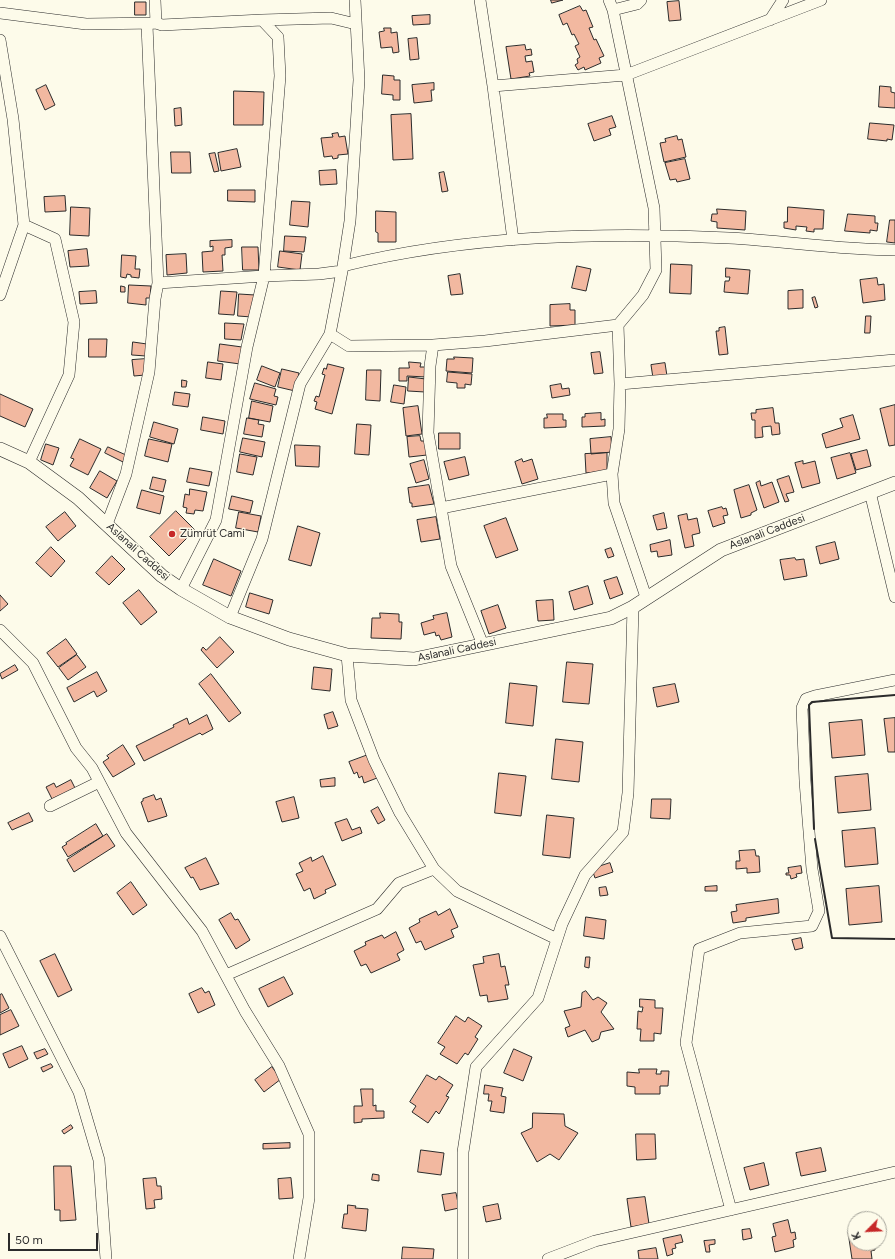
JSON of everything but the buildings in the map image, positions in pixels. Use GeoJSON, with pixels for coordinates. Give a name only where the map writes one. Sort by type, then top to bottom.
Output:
{"type":"FeatureCollection","features":[{"type":"Feature","properties":{"kind":"street"},"geometry":{"type":"LineString","coordinates":[[108,524],[126,474],[150,372],[155,299],[158,283],[151,24],[155,0]]}},
{"type":"Feature","properties":{"kind":"street"},"geometry":{"type":"LineString","coordinates":[[230,617],[262,539],[300,384],[330,334],[350,221],[359,80],[354,0]]}},
{"type":"Feature","properties":{"kind":"street"},"geometry":{"type":"LineString","coordinates":[[480,0],[513,240]]}},
{"type":"Feature","properties":{"kind":"street"},"geometry":{"type":"LineString","coordinates":[[641,0],[637,4],[611,5],[654,208],[656,270],[643,295],[618,325],[620,384],[619,429],[612,474],[614,503],[646,597]]}},
{"type":"Feature","properties":{"kind":"street"},"geometry":{"type":"LineString","coordinates":[[770,20],[784,0]]}},
{"type":"Feature","properties":{"kind":"street"},"geometry":{"type":"LineString","coordinates":[[493,86],[626,75],[821,0]]}},
{"type":"Feature","properties":{"kind":"street"},"geometry":{"type":"LineString","coordinates":[[0,13],[86,24],[162,25],[331,18],[356,24]]}},
{"type":"Feature","properties":{"kind":"street"},"geometry":{"type":"LineString","coordinates":[[181,589],[216,520],[247,346],[264,276],[280,76],[278,37],[262,20]]}},
{"type":"Feature","properties":{"kind":"street"},"geometry":{"type":"LineString","coordinates":[[0,40],[13,119],[24,225],[0,295]]}},
{"type":"Feature","properties":{"kind":"street"},"geometry":{"type":"LineString","coordinates":[[24,225],[55,239],[74,322],[69,375],[29,462]]}},
{"type":"Feature","properties":{"kind":"street"},"geometry":{"type":"LineString","coordinates":[[158,283],[319,274],[376,258],[474,243],[513,240],[655,235],[895,250]]}},
{"type":"Feature","properties":{"kind":"street"},"geometry":{"type":"LineString","coordinates":[[330,334],[349,346],[433,345],[485,341],[618,325]]}},
{"type":"Feature","properties":{"kind":"street"},"geometry":{"type":"LineString","coordinates":[[433,345],[430,366],[428,433],[451,566],[483,645]]}},
{"type":"Feature","properties":{"kind":"street"},"geometry":{"type":"LineString","coordinates":[[620,384],[895,360]]}},
{"type":"Feature","properties":{"kind":"street","name":"Aslanali Caddesi"},"geometry":{"type":"LineString","coordinates":[[0,449],[29,462],[78,498],[108,524],[162,576],[181,589],[230,617],[289,638],[347,654],[414,660],[612,618],[633,607],[646,597],[721,550],[895,483]]}},
{"type":"Feature","properties":{"kind":"street"},"geometry":{"type":"LineString","coordinates":[[441,508],[612,474]]}},
{"type":"Feature","properties":{"kind":"street"},"geometry":{"type":"LineString","coordinates":[[870,492],[895,597]]}},
{"type":"Feature","properties":{"kind":"street"},"geometry":{"type":"LineString","coordinates":[[463,1259],[463,1152],[476,1067],[538,998],[562,924],[585,875],[622,832],[628,793],[633,607]]}},
{"type":"Feature","properties":{"kind":"street"},"geometry":{"type":"LineString","coordinates":[[0,630],[33,663],[76,748],[92,768],[126,833],[202,931],[245,1011],[279,1066],[309,1134],[309,1198],[299,1259]]}},
{"type":"Feature","properties":{"kind":"street"},"geometry":{"type":"LineString","coordinates":[[347,654],[351,700],[374,760],[400,813],[434,869],[457,891],[557,940]]}},
{"type":"Feature","properties":{"kind":"street"},"geometry":{"type":"LineString","coordinates":[[731,1210],[686,1043],[699,949],[740,933],[812,926],[819,911],[812,868],[805,781],[802,708],[806,699],[815,696],[895,680]]}},
{"type":"Feature","properties":{"kind":"street"},"geometry":{"type":"LineString","coordinates":[[50,806],[99,782]]}},
{"type":"Feature","properties":{"kind":"street"},"geometry":{"type":"LineString","coordinates":[[226,975],[377,909],[400,883],[434,869]]}},
{"type":"Feature","properties":{"kind":"street"},"geometry":{"type":"LineString","coordinates":[[0,936],[79,1092],[99,1160],[106,1259]]}},
{"type":"Feature","properties":{"kind":"street"},"geometry":{"type":"LineString","coordinates":[[548,1259],[595,1241],[895,1172]]}},
{"type":"Feature","properties":{"kind":"wall"},"geometry":{"type":"LineString","coordinates":[[814,829],[809,705],[812,702],[895,695]]}},
{"type":"Feature","properties":{"kind":"wall"},"geometry":{"type":"LineString","coordinates":[[815,839],[832,938],[895,939]]}},
{"type":"Feature","properties":{"kind":"place","name":"Zümrüt Cami"},"geometry":{"type":"Point","coordinates":[172,534]}}]}
